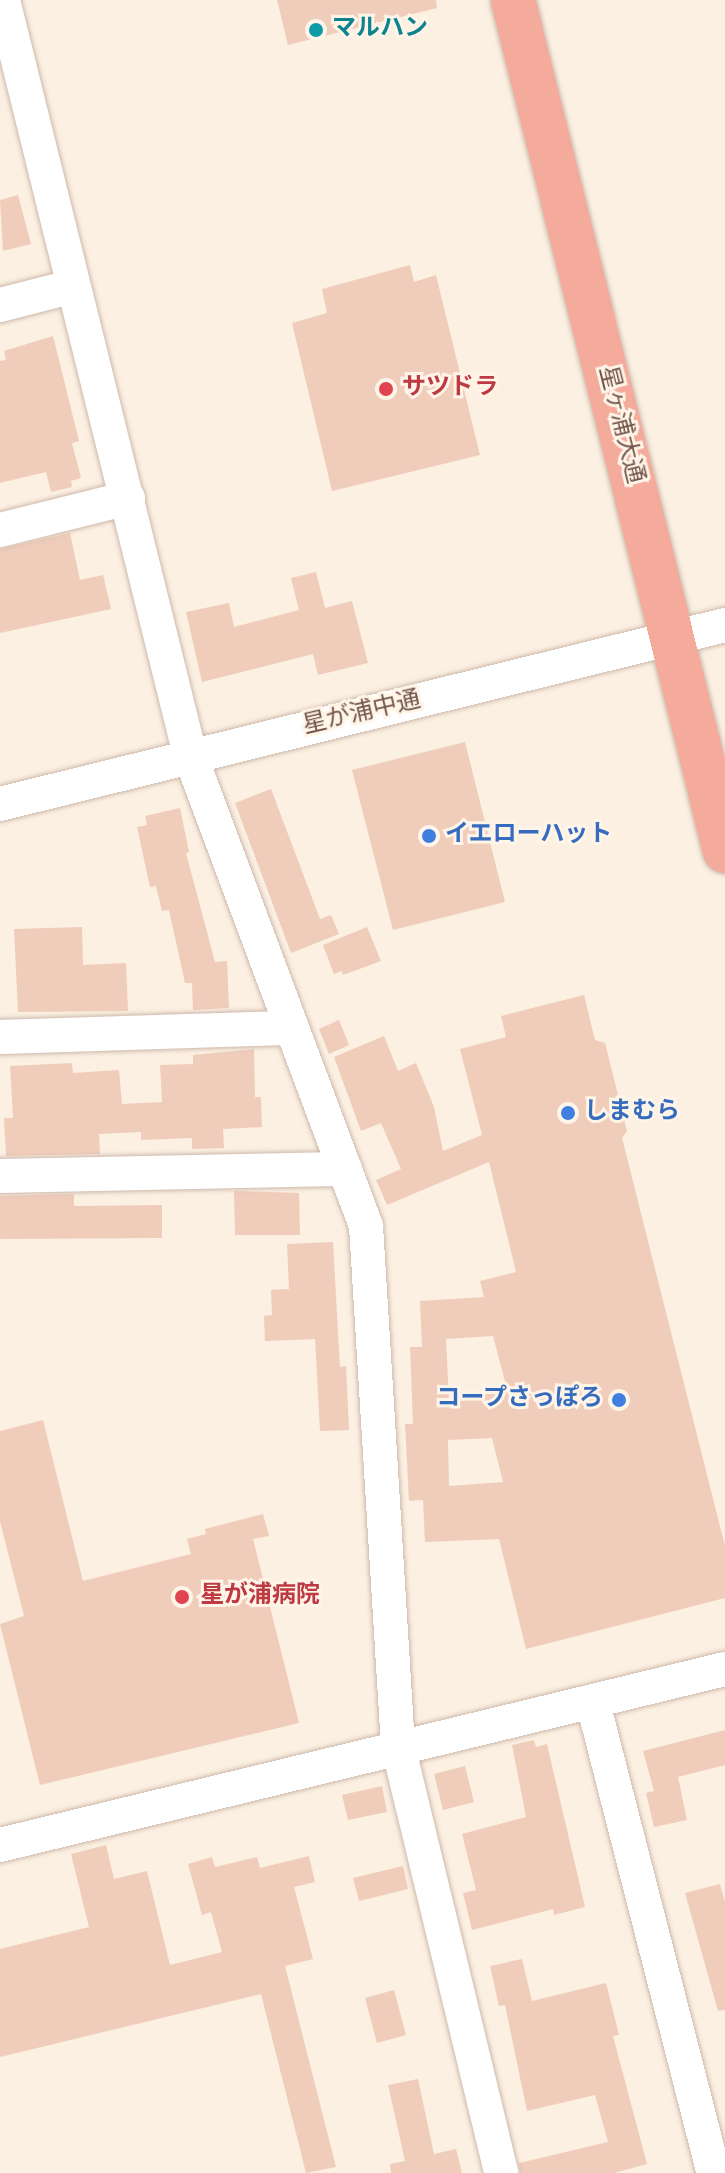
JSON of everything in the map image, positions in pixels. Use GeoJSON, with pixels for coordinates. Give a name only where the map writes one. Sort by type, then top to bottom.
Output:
{"type":"FeatureCollection","features":[{"type":"Feature","properties":{"kind":"highway","name":"星ヶ浦大通"},"geometry":{"type":"LineString","coordinates":[[513,0],[725,851]]}},
{"type":"Feature","properties":{"kind":"street"},"geometry":{"type":"LineString","coordinates":[[3,0],[190,755],[366,1226],[398,1746],[501,2173]]}},
{"type":"Feature","properties":{"kind":"street"},"geometry":{"type":"LineString","coordinates":[[0,305],[74,286]]}},
{"type":"Feature","properties":{"kind":"street"},"geometry":{"type":"LineString","coordinates":[[0,530],[128,498]]}},
{"type":"Feature","properties":{"kind":"street","name":"星が浦中通"},"geometry":{"type":"LineString","coordinates":[[0,804],[725,625]]}},
{"type":"Feature","properties":{"kind":"street"},"geometry":{"type":"LineString","coordinates":[[0,1037],[292,1028]]}},
{"type":"Feature","properties":{"kind":"street"},"geometry":{"type":"LineString","coordinates":[[0,1176],[345,1169]]}},
{"type":"Feature","properties":{"kind":"street"},"geometry":{"type":"LineString","coordinates":[[0,1845],[725,1669]]}},
{"type":"Feature","properties":{"kind":"street"},"geometry":{"type":"LineString","coordinates":[[593,1703],[714,2173]]}},
{"type":"Feature","properties":{"kind":"building","name":"マルハン"},"geometry":{"type":"Polygon","coordinates":[[[277,0],[436,0],[437,8],[288,45],[277,0]]]}},
{"type":"Feature","properties":{"kind":"building"},"geometry":{"type":"Polygon","coordinates":[[[18,195],[31,244],[3,251],[0,200],[18,195]]]}},
{"type":"Feature","properties":{"kind":"building","name":"サツドラ"},"geometry":{"type":"Polygon","coordinates":[[[410,265],[414,282],[436,275],[480,455],[332,491],[292,323],[327,313],[322,289],[410,265]]]}},
{"type":"Feature","properties":{"kind":"building"},"geometry":{"type":"Polygon","coordinates":[[[53,336],[79,441],[72,443],[81,478],[71,481],[72,487],[51,492],[46,472],[0,483],[0,361],[6,360],[4,351],[53,336]]]}},
{"type":"Feature","properties":{"kind":"building"},"geometry":{"type":"Polygon","coordinates":[[[70,533],[80,580],[103,575],[111,609],[0,633],[0,549],[70,533]]]}},
{"type":"Feature","properties":{"kind":"building"},"geometry":{"type":"Polygon","coordinates":[[[316,572],[325,608],[352,601],[368,663],[318,675],[313,654],[202,682],[186,612],[229,603],[234,627],[299,610],[291,578],[316,572]]]}},
{"type":"Feature","properties":{"kind":"building","name":"イエローハット"},"geometry":{"type":"Polygon","coordinates":[[[465,742],[505,902],[393,930],[352,770],[465,742]]]}},
{"type":"Feature","properties":{"kind":"building"},"geometry":{"type":"Polygon","coordinates":[[[271,789],[320,919],[331,915],[339,934],[291,953],[235,803],[271,789]]]}},
{"type":"Feature","properties":{"kind":"building"},"geometry":{"type":"Polygon","coordinates":[[[180,808],[189,852],[186,853],[215,962],[227,961],[229,1008],[193,1010],[192,983],[185,983],[169,910],[162,911],[156,886],[150,887],[137,827],[147,825],[145,816],[180,808]]]}},
{"type":"Feature","properties":{"kind":"building"},"geometry":{"type":"Polygon","coordinates":[[[82,927],[83,965],[126,963],[128,1011],[18,1012],[14,929],[82,927]]]}},
{"type":"Feature","properties":{"kind":"building"},"geometry":{"type":"Polygon","coordinates":[[[367,927],[381,961],[343,975],[342,971],[334,974],[323,945],[367,927]]]}},
{"type":"Feature","properties":{"kind":"building"},"geometry":{"type":"Polygon","coordinates":[[[584,995],[595,1040],[605,1043],[627,1131],[622,1138],[725,1546],[725,1598],[526,1649],[499,1539],[425,1542],[423,1500],[409,1501],[405,1424],[413,1424],[410,1347],[422,1347],[420,1301],[484,1297],[480,1281],[516,1272],[489,1162],[387,1205],[376,1180],[401,1169],[381,1123],[361,1131],[334,1057],[384,1036],[398,1071],[416,1063],[434,1107],[443,1151],[482,1135],[460,1049],[506,1037],[501,1016],[584,995]],[[493,1336],[446,1339],[449,1399],[506,1385],[493,1336]],[[492,1438],[448,1440],[449,1486],[503,1482],[492,1438]]]}},
{"type":"Feature","properties":{"kind":"building"},"geometry":{"type":"Polygon","coordinates":[[[339,1020],[349,1045],[329,1054],[319,1029],[339,1020]]]}},
{"type":"Feature","properties":{"kind":"building"},"geometry":{"type":"Polygon","coordinates":[[[254,1049],[255,1097],[261,1097],[262,1127],[223,1129],[224,1148],[192,1149],[192,1138],[141,1140],[141,1132],[99,1134],[100,1154],[6,1156],[4,1118],[13,1118],[10,1066],[72,1063],[73,1073],[119,1070],[122,1104],[162,1102],[160,1065],[193,1064],[193,1055],[254,1049]]]}},
{"type":"Feature","properties":{"kind":"building"},"geometry":{"type":"Polygon","coordinates":[[[234,1191],[299,1193],[300,1235],[235,1235],[234,1191]]]}},
{"type":"Feature","properties":{"kind":"building"},"geometry":{"type":"Polygon","coordinates":[[[74,1194],[74,1206],[162,1205],[162,1238],[0,1239],[0,1196],[74,1194]]]}},
{"type":"Feature","properties":{"kind":"building"},"geometry":{"type":"Polygon","coordinates":[[[333,1242],[340,1367],[346,1366],[349,1430],[320,1431],[315,1339],[265,1341],[264,1316],[272,1315],[271,1290],[289,1289],[287,1244],[333,1242]]]}},
{"type":"Feature","properties":{"kind":"building","name":"星が浦病院"},"geometry":{"type":"Polygon","coordinates":[[[43,1420],[83,1581],[191,1554],[187,1539],[206,1534],[205,1529],[263,1514],[269,1536],[253,1539],[299,1723],[40,1785],[0,1624],[24,1616],[0,1521],[0,1431],[43,1420]]]}},
{"type":"Feature","properties":{"kind":"building"},"geometry":{"type":"Polygon","coordinates":[[[725,1730],[725,1765],[678,1777],[687,1820],[654,1827],[646,1793],[654,1791],[643,1751],[725,1730]]]}},
{"type":"Feature","properties":{"kind":"building"},"geometry":{"type":"Polygon","coordinates":[[[534,1740],[536,1747],[547,1744],[585,1907],[554,1915],[553,1909],[472,1930],[463,1893],[476,1890],[462,1834],[526,1817],[512,1745],[534,1740]]]}},
{"type":"Feature","properties":{"kind":"building"},"geometry":{"type":"Polygon","coordinates":[[[465,1766],[474,1802],[443,1810],[434,1774],[465,1766]]]}},
{"type":"Feature","properties":{"kind":"building"},"geometry":{"type":"Polygon","coordinates":[[[382,1786],[387,1812],[348,1820],[342,1795],[382,1786]]]}},
{"type":"Feature","properties":{"kind":"building"},"geometry":{"type":"Polygon","coordinates":[[[106,1845],[114,1879],[147,1871],[170,1965],[222,1952],[211,1912],[202,1915],[188,1864],[212,1857],[215,1867],[257,1857],[260,1868],[309,1856],[315,1882],[294,1887],[313,1959],[285,1966],[336,2167],[306,2173],[261,1994],[0,2057],[0,1949],[89,1927],[71,1854],[106,1845]]]}},
{"type":"Feature","properties":{"kind":"building"},"geometry":{"type":"Polygon","coordinates":[[[403,1866],[408,1889],[359,1901],[353,1878],[403,1866]]]}},
{"type":"Feature","properties":{"kind":"building"},"geometry":{"type":"Polygon","coordinates":[[[720,1884],[725,1902],[725,2010],[718,2011],[685,1893],[720,1884]]]}},
{"type":"Feature","properties":{"kind":"building"},"geometry":{"type":"Polygon","coordinates":[[[522,1959],[532,2001],[606,1983],[619,2035],[613,2036],[647,2164],[614,2173],[520,2173],[519,2163],[608,2142],[595,2095],[527,2111],[505,2005],[499,2006],[490,1966],[522,1959]]]}},
{"type":"Feature","properties":{"kind":"building"},"geometry":{"type":"Polygon","coordinates":[[[394,1990],[406,2035],[377,2043],[365,1998],[394,1990]]]}},
{"type":"Feature","properties":{"kind":"building"},"geometry":{"type":"Polygon","coordinates":[[[418,2079],[434,2154],[456,2149],[462,2173],[391,2173],[390,2164],[405,2161],[388,2085],[418,2079]]]}},
{"type":"Feature","properties":{"kind":"place","name":"マルハン"},"geometry":{"type":"Point","coordinates":[316,30]}},
{"type":"Feature","properties":{"kind":"place","name":"サツドラ"},"geometry":{"type":"Point","coordinates":[386,389]}},
{"type":"Feature","properties":{"kind":"place","name":"イエローハット"},"geometry":{"type":"Point","coordinates":[429,836]}},
{"type":"Feature","properties":{"kind":"place","name":"しまむら"},"geometry":{"type":"Point","coordinates":[568,1113]}},
{"type":"Feature","properties":{"kind":"place","name":"コープさっぽろ"},"geometry":{"type":"Point","coordinates":[619,1400]}},
{"type":"Feature","properties":{"kind":"place","name":"星が浦病院"},"geometry":{"type":"Point","coordinates":[182,1597]}}]}
